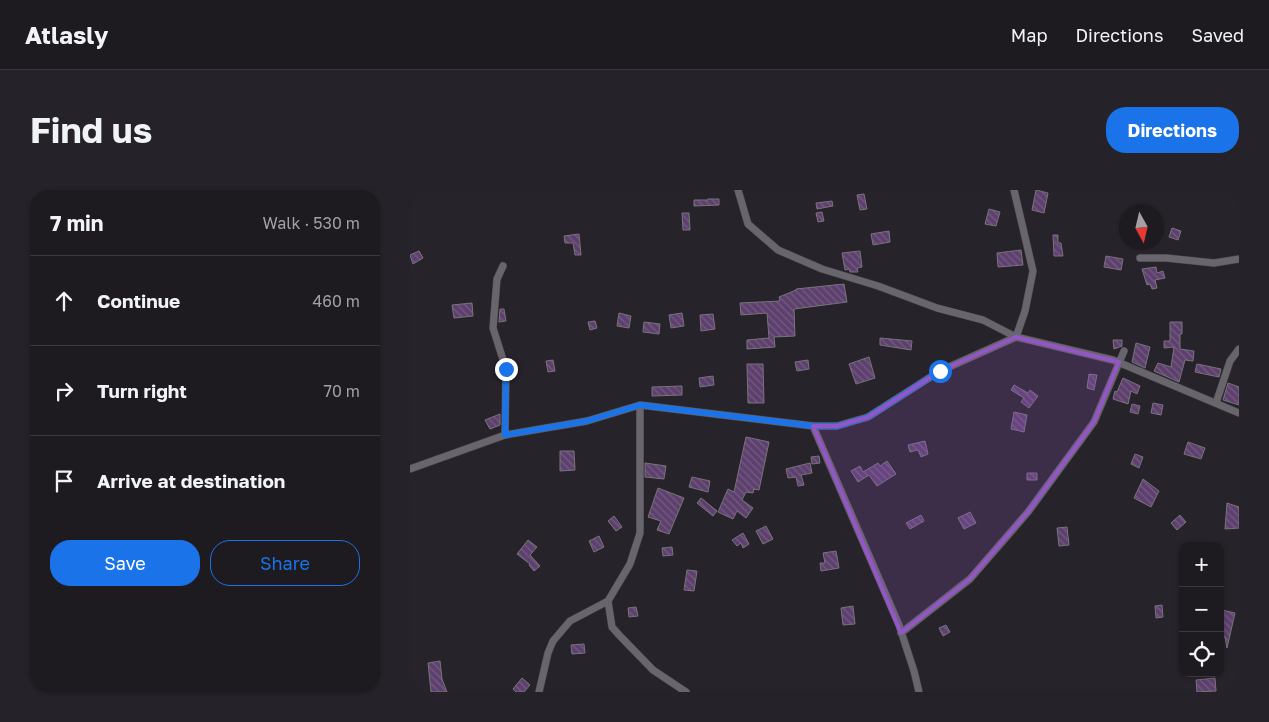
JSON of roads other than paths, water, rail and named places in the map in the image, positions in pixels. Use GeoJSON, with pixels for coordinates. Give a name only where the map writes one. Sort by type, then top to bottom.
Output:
{"type":"FeatureCollection","features":[{"type":"Feature","properties":{"kind":"street"},"geometry":{"type":"LineString","coordinates":[[738,190],[748,224],[778,250],[822,269],[878,286],[938,308],[983,320],[1016,336],[1119,362],[1239,413]]}},
{"type":"Feature","properties":{"kind":"street"},"geometry":{"type":"LineString","coordinates":[[410,470],[505,435],[587,421],[640,405],[813,426],[838,426],[868,417],[940,371],[1016,336],[1025,310],[1033,271],[1014,190]]}},
{"type":"Feature","properties":{"kind":"street"},"geometry":{"type":"LineString","coordinates":[[1140,258],[1166,258],[1214,263],[1239,259]]}},
{"type":"Feature","properties":{"kind":"street"},"geometry":{"type":"LineString","coordinates":[[503,266],[497,279],[493,328],[506,369],[505,435]]}},
{"type":"Feature","properties":{"kind":"street"},"geometry":{"type":"LineString","coordinates":[[1216,403],[1230,361],[1239,349]]}},
{"type":"Feature","properties":{"kind":"street"},"geometry":{"type":"LineString","coordinates":[[902,633],[970,579],[1028,512],[1094,422],[1124,352]]}},
{"type":"Feature","properties":{"kind":"street"},"geometry":{"type":"LineString","coordinates":[[539,692],[548,653],[553,641],[570,621],[608,601],[630,564],[640,533],[640,405]]}},
{"type":"Feature","properties":{"kind":"street"},"geometry":{"type":"LineString","coordinates":[[813,426],[902,633],[919,692]]}},
{"type":"Feature","properties":{"kind":"street"},"geometry":{"type":"LineString","coordinates":[[608,601],[612,627],[653,670],[686,692]]}}]}
